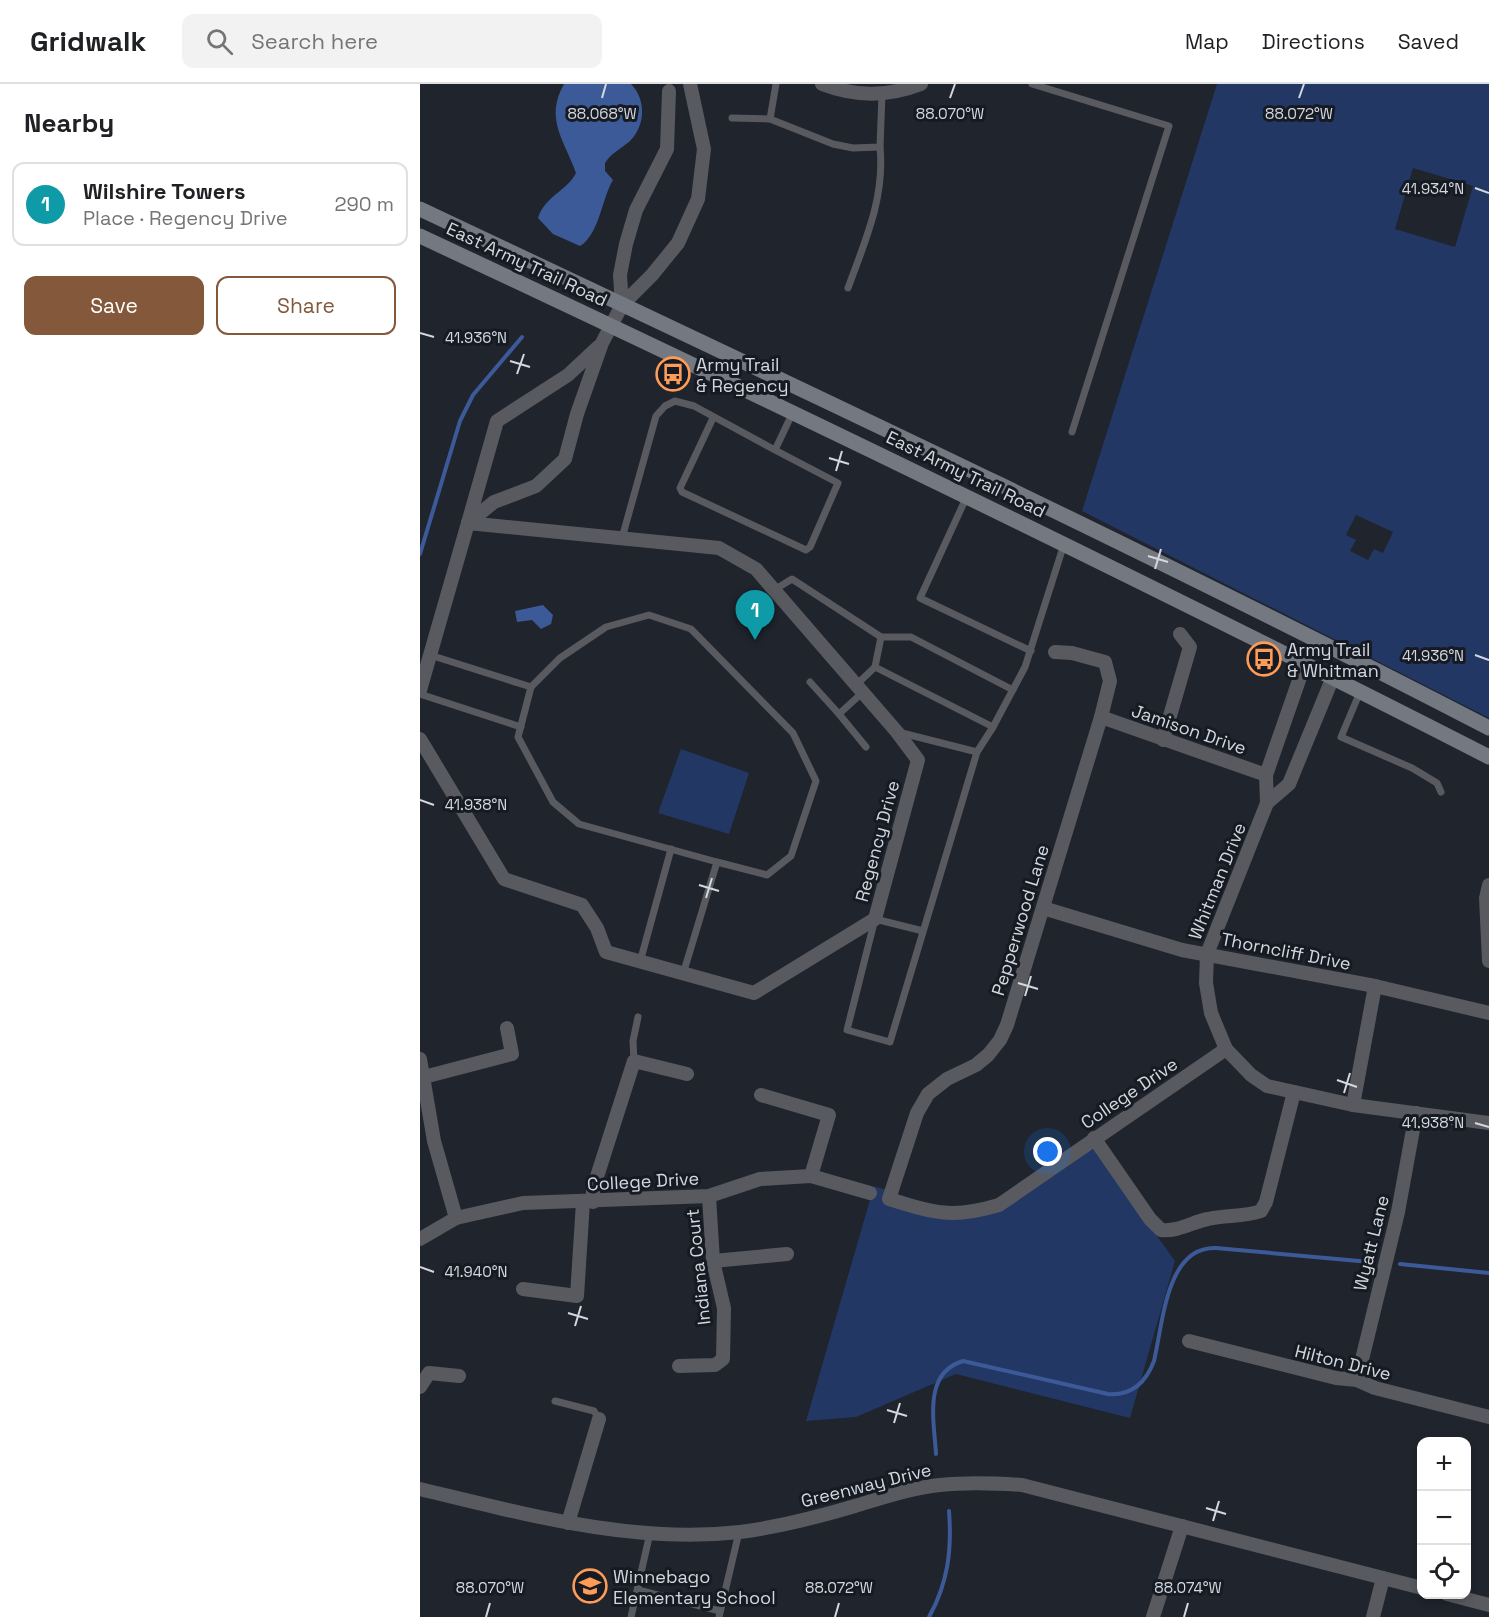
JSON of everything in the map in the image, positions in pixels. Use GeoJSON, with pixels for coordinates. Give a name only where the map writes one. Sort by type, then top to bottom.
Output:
{"type":"FeatureCollection","features":[{"type":"Feature","properties":{"kind":"main road","name":"East Army Trail Road"},"geometry":{"type":"LineString","coordinates":[[420,209],[807,391],[1200,582],[1489,728]]}},
{"type":"Feature","properties":{"kind":"main road","name":"East Army Trail Road"},"geometry":{"type":"LineString","coordinates":[[420,236],[611,325],[1064,543],[1333,677],[1489,758]]}},
{"type":"Feature","properties":{"kind":"street"},"geometry":{"type":"LineString","coordinates":[[468,523],[495,502],[536,486],[565,459],[577,414],[601,345],[611,325],[622,305],[652,275],[678,243],[698,198],[704,149],[690,84],[666,88],[667,149],[636,210],[626,244],[620,275],[622,305]]}},
{"type":"Feature","properties":{"kind":"street"},"geometry":{"type":"LineString","coordinates":[[822,84],[850,93],[882,94],[902,91],[921,84]]}},
{"type":"Feature","properties":{"kind":"street"},"geometry":{"type":"LineString","coordinates":[[420,692],[497,421],[567,375],[601,345]]}},
{"type":"Feature","properties":{"kind":"street","name":"Regency Drive"},"geometry":{"type":"LineString","coordinates":[[420,739],[504,879],[582,905],[597,928],[606,952],[754,993],[875,919],[918,760],[897,732],[756,569],[719,548],[468,523]]}},
{"type":"Feature","properties":{"kind":"street"},"geometry":{"type":"LineString","coordinates":[[1162,740],[1190,647],[1180,634]]}},
{"type":"Feature","properties":{"kind":"street","name":"Pepperwood Lane"},"geometry":{"type":"LineString","coordinates":[[889,1199],[917,1113],[928,1094],[947,1079],[976,1065],[1000,1040],[1044,908],[1110,681],[1105,662],[1072,653],[1055,652]]}},
{"type":"Feature","properties":{"kind":"street","name":"Whitman Drive"},"geometry":{"type":"LineString","coordinates":[[1305,663],[1266,775],[1267,803],[1207,954],[1206,983],[1209,1005],[1226,1049],[1251,1075],[1267,1086],[1353,1105],[1489,1123]]}},
{"type":"Feature","properties":{"kind":"street","name":"Whitman Drive"},"geometry":{"type":"LineString","coordinates":[[1267,803],[1289,784],[1333,677]]}},
{"type":"Feature","properties":{"kind":"street","name":"Jamison Drive"},"geometry":{"type":"LineString","coordinates":[[1101,717],[1266,775]]}},
{"type":"Feature","properties":{"kind":"street"},"geometry":{"type":"LineString","coordinates":[[1489,885],[1486,914],[1489,961]]}},
{"type":"Feature","properties":{"kind":"street","name":"Thorncliff Drive"},"geometry":{"type":"LineString","coordinates":[[1044,908],[1182,950],[1375,986],[1489,1013]]}},
{"type":"Feature","properties":{"kind":"street"},"geometry":{"type":"LineString","coordinates":[[1353,1105],[1375,986]]}},
{"type":"Feature","properties":{"kind":"street"},"geometry":{"type":"LineString","coordinates":[[424,1077],[512,1054],[507,1028]]}},
{"type":"Feature","properties":{"kind":"street","name":"College Drive"},"geometry":{"type":"LineString","coordinates":[[889,1199],[935,1213],[953,1215],[981,1211],[999,1205],[1226,1049]]}},
{"type":"Feature","properties":{"kind":"street"},"geometry":{"type":"LineString","coordinates":[[420,1059],[424,1077],[427,1142],[456,1218]]}},
{"type":"Feature","properties":{"kind":"street"},"geometry":{"type":"LineString","coordinates":[[523,1289],[577,1296],[588,1202],[634,1061],[687,1074]]}},
{"type":"Feature","properties":{"kind":"street"},"geometry":{"type":"LineString","coordinates":[[1094,1138],[1150,1219],[1161,1230],[1175,1230],[1213,1218],[1246,1216],[1261,1211],[1266,1202],[1294,1092]]}},
{"type":"Feature","properties":{"kind":"street"},"geometry":{"type":"LineString","coordinates":[[762,1095],[829,1115],[812,1176]]}},
{"type":"Feature","properties":{"kind":"street","name":"Wyatt Lane"},"geometry":{"type":"LineString","coordinates":[[1357,1380],[1400,1205],[1416,1113]]}},
{"type":"Feature","properties":{"kind":"street","name":"College Drive"},"geometry":{"type":"LineString","coordinates":[[420,1239],[456,1218],[523,1203],[709,1196],[760,1179],[812,1176],[870,1193]]}},
{"type":"Feature","properties":{"kind":"street","name":"Indiana Court"},"geometry":{"type":"LineString","coordinates":[[679,1366],[715,1365],[723,1359],[724,1308],[713,1261],[709,1196]]}},
{"type":"Feature","properties":{"kind":"street"},"geometry":{"type":"LineString","coordinates":[[713,1261],[788,1254]]}},
{"type":"Feature","properties":{"kind":"street","name":"Hilton Drive"},"geometry":{"type":"LineString","coordinates":[[1189,1341],[1336,1378],[1357,1380],[1375,1388],[1489,1417]]}},
{"type":"Feature","properties":{"kind":"street"},"geometry":{"type":"LineString","coordinates":[[420,1387],[429,1373],[459,1376]]}},
{"type":"Feature","properties":{"kind":"street"},"geometry":{"type":"LineString","coordinates":[[568,1523],[599,1419]]}},
{"type":"Feature","properties":{"kind":"street","name":"Greenway Drive"},"geometry":{"type":"LineString","coordinates":[[420,1489],[568,1523],[650,1533],[739,1532],[817,1517],[937,1485],[975,1482],[1022,1485],[1417,1587]]}},
{"type":"Feature","properties":{"kind":"street"},"geometry":{"type":"LineString","coordinates":[[1153,1617],[1182,1526]]}},
{"type":"Feature","properties":{"kind":"street"},"geometry":{"type":"LineString","coordinates":[[1373,1617],[1383,1578]]}},
{"type":"Feature","properties":{"kind":"street"},"geometry":{"type":"LineString","coordinates":[[1466,1599],[1489,1605]]}},
{"type":"Feature","properties":{"kind":"lane"},"geometry":{"type":"LineString","coordinates":[[770,119],[776,84]]}},
{"type":"Feature","properties":{"kind":"lane"},"geometry":{"type":"LineString","coordinates":[[1032,84],[1169,126],[1072,432]]}},
{"type":"Feature","properties":{"kind":"lane"},"geometry":{"type":"LineString","coordinates":[[848,288],[875,215],[882,174],[880,147],[882,94]]}},
{"type":"Feature","properties":{"kind":"lane"},"geometry":{"type":"LineString","coordinates":[[732,118],[770,119],[833,144],[853,148],[880,147]]}},
{"type":"Feature","properties":{"kind":"lane"},"geometry":{"type":"LineString","coordinates":[[622,538],[656,416],[665,406],[675,401],[694,406],[838,483],[810,547],[803,551],[682,492],[680,488],[687,471],[713,418]]}},
{"type":"Feature","properties":{"kind":"lane"},"geometry":{"type":"LineString","coordinates":[[775,450],[793,412]]}},
{"type":"Feature","properties":{"kind":"lane"},"geometry":{"type":"LineString","coordinates":[[967,496],[920,598],[1030,651]]}},
{"type":"Feature","properties":{"kind":"lane"},"geometry":{"type":"LineString","coordinates":[[923,931],[875,919],[847,1030],[890,1042],[977,752],[1013,690],[1030,651],[1064,543]]}},
{"type":"Feature","properties":{"kind":"lane"},"geometry":{"type":"LineString","coordinates":[[774,590],[792,579],[881,637],[910,637],[1013,690]]}},
{"type":"Feature","properties":{"kind":"lane"},"geometry":{"type":"LineString","coordinates":[[649,615],[691,629],[792,733],[816,781],[790,856],[767,875],[579,824],[554,802],[518,737],[520,727],[531,687],[560,658],[606,627],[649,615]]}},
{"type":"Feature","properties":{"kind":"lane"},"geometry":{"type":"LineString","coordinates":[[839,714],[875,667],[881,637]]}},
{"type":"Feature","properties":{"kind":"lane"},"geometry":{"type":"LineString","coordinates":[[430,655],[531,687]]}},
{"type":"Feature","properties":{"kind":"lane"},"geometry":{"type":"LineString","coordinates":[[875,667],[993,727]]}},
{"type":"Feature","properties":{"kind":"lane"},"geometry":{"type":"LineString","coordinates":[[810,682],[866,747]]}},
{"type":"Feature","properties":{"kind":"lane"},"geometry":{"type":"LineString","coordinates":[[1360,691],[1341,738],[1412,768],[1437,783],[1441,792]]}},
{"type":"Feature","properties":{"kind":"lane"},"geometry":{"type":"LineString","coordinates":[[420,692],[520,727]]}},
{"type":"Feature","properties":{"kind":"lane"},"geometry":{"type":"LineString","coordinates":[[897,732],[977,752]]}},
{"type":"Feature","properties":{"kind":"lane"},"geometry":{"type":"LineString","coordinates":[[639,962],[671,849]]}},
{"type":"Feature","properties":{"kind":"lane"},"geometry":{"type":"LineString","coordinates":[[683,974],[717,862]]}},
{"type":"Feature","properties":{"kind":"lane"},"geometry":{"type":"LineString","coordinates":[[634,1061],[633,1041],[638,1017]]}},
{"type":"Feature","properties":{"kind":"lane"},"geometry":{"type":"LineString","coordinates":[[555,1401],[594,1411],[599,1419]]}},
{"type":"Feature","properties":{"kind":"lane"},"geometry":{"type":"LineString","coordinates":[[638,1590],[719,1614],[739,1532]]}},
{"type":"Feature","properties":{"kind":"lane"},"geometry":{"type":"LineString","coordinates":[[631,1617],[650,1533]]}},
{"type":"Feature","properties":{"kind":"shaded area"},"geometry":{"type":"Polygon","coordinates":[[[564,84],[631,84],[639,97],[642,112],[635,135],[605,163],[605,171],[613,180],[592,234],[580,246],[553,234],[538,218],[546,204],[567,185],[576,173],[558,130],[556,119],[558,97],[564,84]]]}},
{"type":"Feature","properties":{"kind":"shaded area"},"geometry":{"type":"Polygon","coordinates":[[[1217,84],[1489,84],[1489,718],[1082,511],[1217,84]],[[1413,168],[1395,229],[1455,247],[1473,186],[1413,168]],[[1356,515],[1346,535],[1356,540],[1350,551],[1368,560],[1374,549],[1383,553],[1393,532],[1356,515]]]}},
{"type":"Feature","properties":{"kind":"shaded area"},"geometry":{"type":"Polygon","coordinates":[[[543,605],[553,615],[551,624],[541,629],[532,620],[517,622],[515,611],[543,605]]]}},
{"type":"Feature","properties":{"kind":"shaded area"},"geometry":{"type":"Polygon","coordinates":[[[681,749],[749,773],[729,834],[658,813],[681,749]]]}},
{"type":"Feature","properties":{"kind":"shaded area"},"geometry":{"type":"Polygon","coordinates":[[[1086,1137],[1175,1261],[1130,1418],[956,1374],[856,1417],[806,1421],[874,1186],[938,1207],[962,1208],[997,1203],[1086,1137]]]}},
{"type":"Feature","properties":{"kind":"waterway"},"geometry":{"type":"LineString","coordinates":[[420,554],[460,421],[473,395],[522,337]]}},
{"type":"Feature","properties":{"kind":"waterway"},"geometry":{"type":"LineString","coordinates":[[936,1454],[933,1413],[936,1387],[950,1367],[963,1361],[1108,1394],[1124,1393],[1137,1386],[1147,1375],[1154,1361],[1164,1308],[1177,1273],[1186,1260],[1199,1251],[1216,1248],[1370,1262]]}},
{"type":"Feature","properties":{"kind":"waterway"},"geometry":{"type":"LineString","coordinates":[[1400,1264],[1489,1273]]}},
{"type":"Feature","properties":{"kind":"waterway"},"geometry":{"type":"LineString","coordinates":[[929,1617],[941,1592],[947,1566],[950,1539],[949,1511]]}},
{"type":"Feature","properties":{"kind":"place","name":"Army Trail & Regency"},"geometry":{"type":"Point","coordinates":[673,374]}},
{"type":"Feature","properties":{"kind":"place","name":"Wilshire Towers"},"geometry":{"type":"Point","coordinates":[755,640]}},
{"type":"Feature","properties":{"kind":"place","name":"Army Trail & Whitman"},"geometry":{"type":"Point","coordinates":[1264,659]}},
{"type":"Feature","properties":{"kind":"place","name":"Winnebago Elementary School"},"geometry":{"type":"Point","coordinates":[590,1586]}}]}
